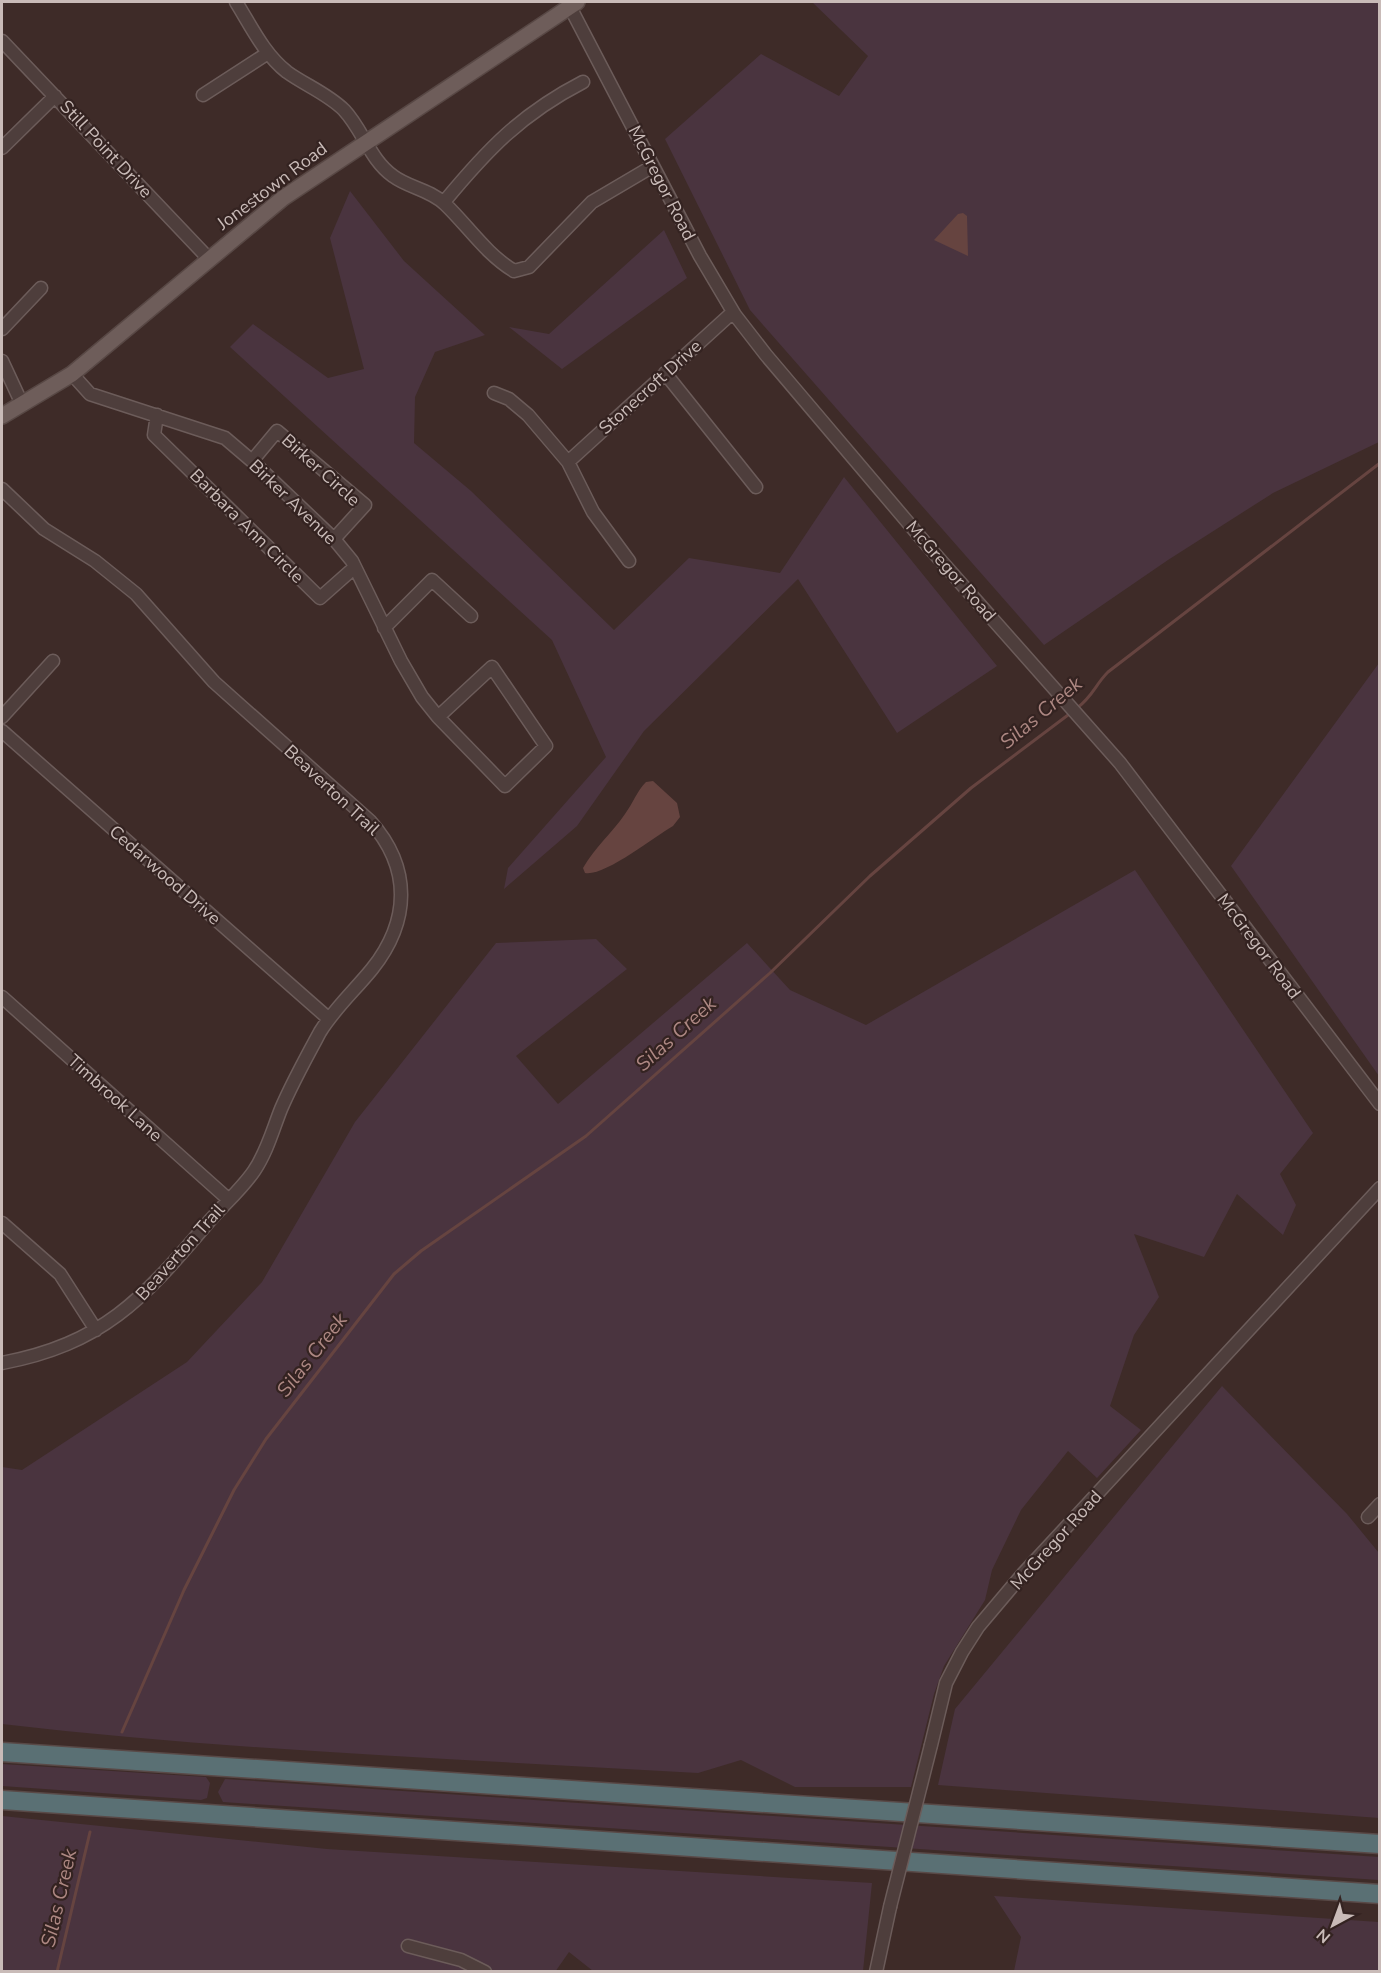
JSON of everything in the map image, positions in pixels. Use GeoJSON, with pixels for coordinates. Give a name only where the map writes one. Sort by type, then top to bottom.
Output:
{"type":"FeatureCollection","features":[{"type":"Feature","properties":{"kind":"highway"},"geometry":{"type":"LineString","coordinates":[[2,1752],[1380,1844]]}},
{"type":"Feature","properties":{"kind":"highway"},"geometry":{"type":"LineString","coordinates":[[2,1800],[1380,1894]]}},
{"type":"Feature","properties":{"kind":"main road","name":"Jonestown Road"},"geometry":{"type":"LineString","coordinates":[[2,416],[72,374],[283,198],[573,4]]}},
{"type":"Feature","properties":{"kind":"street"},"geometry":{"type":"LineString","coordinates":[[236,2],[268,53],[287,72],[343,110],[367,142],[376,161],[394,177],[422,188],[444,202],[500,263],[514,271],[530,267],[592,202],[653,166]]}},
{"type":"Feature","properties":{"kind":"street","name":"McGregor Road"},"geometry":{"type":"LineString","coordinates":[[573,4],[653,166],[700,256],[733,312],[766,355],[912,527],[1120,762],[1380,1104]]}},
{"type":"Feature","properties":{"kind":"street","name":"Still Point Drive"},"geometry":{"type":"LineString","coordinates":[[2,41],[209,259]]}},
{"type":"Feature","properties":{"kind":"street"},"geometry":{"type":"LineString","coordinates":[[203,95],[268,53]]}},
{"type":"Feature","properties":{"kind":"street"},"geometry":{"type":"LineString","coordinates":[[444,202],[488,149],[524,117],[583,82]]}},
{"type":"Feature","properties":{"kind":"street"},"geometry":{"type":"LineString","coordinates":[[2,148],[54,96]]}},
{"type":"Feature","properties":{"kind":"street"},"geometry":{"type":"LineString","coordinates":[[2,329],[41,288]]}},
{"type":"Feature","properties":{"kind":"street","name":"Stonecroft Drive"},"geometry":{"type":"LineString","coordinates":[[568,462],[733,312]]}},
{"type":"Feature","properties":{"kind":"street"},"geometry":{"type":"LineString","coordinates":[[2,361],[22,404]]}},
{"type":"Feature","properties":{"kind":"street"},"geometry":{"type":"LineString","coordinates":[[665,373],[756,487]]}},
{"type":"Feature","properties":{"kind":"street","name":"Birker Avenue"},"geometry":{"type":"LineString","coordinates":[[72,374],[90,394],[111,403],[157,415],[225,438],[334,539],[355,567],[384,628],[422,697],[438,717],[505,786],[546,746],[492,667],[438,717]]}},
{"type":"Feature","properties":{"kind":"street"},"geometry":{"type":"LineString","coordinates":[[494,393],[509,399],[528,415],[568,462],[593,512],[629,561]]}},
{"type":"Feature","properties":{"kind":"street","name":"Barbara Ann Circle"},"geometry":{"type":"LineString","coordinates":[[157,415],[154,435],[320,598],[355,567]]}},
{"type":"Feature","properties":{"kind":"street","name":"Birker Circle"},"geometry":{"type":"LineString","coordinates":[[252,461],[277,431],[365,505],[334,539]]}},
{"type":"Feature","properties":{"kind":"street","name":"Beaverton Trail"},"geometry":{"type":"LineString","coordinates":[[2,489],[44,529],[95,561],[136,594],[214,682],[370,822],[389,845],[399,874],[401,892],[399,917],[385,950],[373,968],[329,1019],[282,1106],[254,1172],[156,1283],[122,1313],[96,1330],[50,1351],[2,1363]]}},
{"type":"Feature","properties":{"kind":"street"},"geometry":{"type":"LineString","coordinates":[[384,628],[432,580],[471,616]]}},
{"type":"Feature","properties":{"kind":"street"},"geometry":{"type":"LineString","coordinates":[[2,717],[53,661]]}},
{"type":"Feature","properties":{"kind":"street","name":"Cedarwood Drive"},"geometry":{"type":"LineString","coordinates":[[2,731],[329,1019]]}},
{"type":"Feature","properties":{"kind":"street","name":"Timbrook Lane"},"geometry":{"type":"LineString","coordinates":[[2,997],[228,1199]]}},
{"type":"Feature","properties":{"kind":"street","name":"McGregor Road"},"geometry":{"type":"LineString","coordinates":[[876,1971],[946,1683],[978,1627],[1021,1576],[1380,1188]]}},
{"type":"Feature","properties":{"kind":"street"},"geometry":{"type":"LineString","coordinates":[[2,1222],[60,1274],[71,1287],[96,1330]]}},
{"type":"Feature","properties":{"kind":"street"},"geometry":{"type":"LineString","coordinates":[[1368,1517],[1380,1504]]}},
{"type":"Feature","properties":{"kind":"street"},"geometry":{"type":"LineString","coordinates":[[408,1946],[462,1960],[485,1971]]}},
{"type":"Feature","properties":{"kind":"shaded area"},"geometry":{"type":"Polygon","coordinates":[[[812,2],[1379,2],[1379,442],[1273,493],[1168,560],[1044,645],[750,310],[665,139],[761,54],[839,96],[868,56],[812,2]]]}},
{"type":"Feature","properties":{"kind":"shaded area"},"geometry":{"type":"Polygon","coordinates":[[[350,191],[404,261],[485,335],[435,352],[415,397],[414,443],[471,491],[614,630],[689,558],[780,573],[844,477],[997,666],[897,733],[798,579],[644,731],[577,826],[504,889],[508,868],[606,757],[552,640],[230,347],[253,324],[328,378],[364,369],[330,238],[350,191]]]}},
{"type":"Feature","properties":{"kind":"shaded area"},"geometry":{"type":"Polygon","coordinates":[[[963,213],[967,216],[968,256],[934,240],[958,214],[963,213]]]}},
{"type":"Feature","properties":{"kind":"shaded area"},"geometry":{"type":"Polygon","coordinates":[[[664,230],[687,278],[562,369],[509,327],[549,334],[664,230]]]}},
{"type":"Feature","properties":{"kind":"shaded area"},"geometry":{"type":"Polygon","coordinates":[[[1379,663],[1380,1076],[1231,866],[1379,663]]]}},
{"type":"Feature","properties":{"kind":"shaded area"},"geometry":{"type":"Polygon","coordinates":[[[653,781],[677,803],[680,817],[673,826],[616,863],[593,873],[585,873],[583,868],[588,860],[620,821],[640,789],[646,782],[653,781]]]}},
{"type":"Feature","properties":{"kind":"shaded area"},"geometry":{"type":"Polygon","coordinates":[[[1135,870],[1313,1133],[1280,1174],[1296,1205],[1283,1235],[1237,1194],[1204,1257],[1134,1234],[1159,1297],[1134,1335],[1110,1406],[1141,1430],[1097,1478],[1068,1451],[1021,1510],[992,1570],[985,1600],[944,1666],[934,1694],[911,1787],[795,1787],[741,1760],[698,1773],[262,1748],[2,1724],[2,1467],[22,1470],[187,1362],[262,1282],[355,1122],[496,943],[596,939],[627,969],[516,1056],[558,1104],[747,943],[790,990],[866,1025],[1135,870]]]}},
{"type":"Feature","properties":{"kind":"shaded area"},"geometry":{"type":"Polygon","coordinates":[[[1222,1386],[1347,1514],[1379,1553],[1379,1818],[938,1785],[955,1709],[1222,1386]]]}},
{"type":"Feature","properties":{"kind":"shaded area"},"geometry":{"type":"Polygon","coordinates":[[[2,1764],[206,1777],[210,1783],[207,1798],[201,1800],[2,1786],[2,1764]]]}},
{"type":"Feature","properties":{"kind":"shaded area"},"geometry":{"type":"Polygon","coordinates":[[[225,1779],[1379,1857],[1379,1880],[223,1802],[218,1792],[225,1779]]]}},
{"type":"Feature","properties":{"kind":"shaded area"},"geometry":{"type":"Polygon","coordinates":[[[2,1816],[327,1849],[872,1883],[863,1971],[593,1971],[569,1952],[555,1972],[2,1971],[2,1816]]]}},
{"type":"Feature","properties":{"kind":"shaded area"},"geometry":{"type":"Polygon","coordinates":[[[994,1896],[1379,1922],[1379,1971],[1014,1971],[1021,1937],[994,1896]]]}},
{"type":"Feature","properties":{"kind":"waterway","name":"Silas Creek"},"geometry":{"type":"LineString","coordinates":[[1077,708],[1108,672],[1380,463]]}},
{"type":"Feature","properties":{"kind":"waterway","name":"Silas Creek"},"geometry":{"type":"LineString","coordinates":[[122,1732],[184,1590],[234,1490],[266,1439],[394,1274],[421,1251],[586,1136],[770,973],[870,876],[971,788],[1072,712]]}},
{"type":"Feature","properties":{"kind":"waterway","name":"Silas Creek"},"geometry":{"type":"LineString","coordinates":[[57,1972],[90,1832]]}}]}
